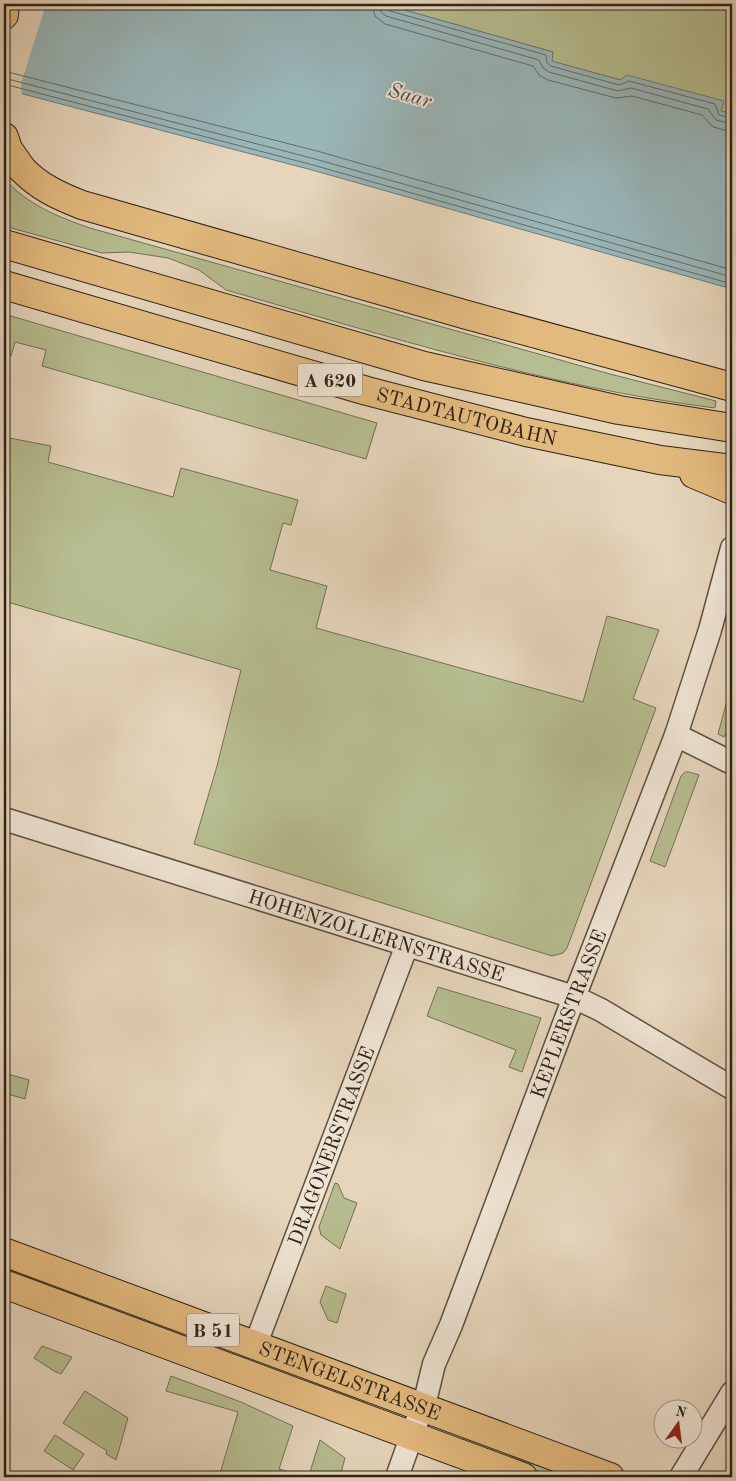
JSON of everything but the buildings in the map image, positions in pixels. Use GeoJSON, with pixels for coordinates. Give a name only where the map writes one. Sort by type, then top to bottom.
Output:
{"type":"FeatureCollection","features":[{"type":"Feature","properties":{"kind":"main road"},"geometry":{"type":"LineString","coordinates":[[4,15],[5,4]]}},
{"type":"Feature","properties":{"kind":"main road"},"geometry":{"type":"LineString","coordinates":[[4,137],[8,149],[22,169],[33,180],[56,195],[82,206],[467,315],[732,387]]}},
{"type":"Feature","properties":{"kind":"main road","name":"STADTAUTOBAHN"},"geometry":{"type":"LineString","coordinates":[[4,244],[424,366],[620,410],[732,428]]}},
{"type":"Feature","properties":{"kind":"main road","name":"STADTAUTOBAHN"},"geometry":{"type":"LineString","coordinates":[[4,285],[367,391],[526,432],[660,460],[732,469]]}},
{"type":"Feature","properties":{"kind":"main road"},"geometry":{"type":"LineString","coordinates":[[660,460],[732,490]]}},
{"type":"Feature","properties":{"kind":"main road","name":"STENGELSTRASSE"},"geometry":{"type":"LineString","coordinates":[[4,1252],[610,1477]]}},
{"type":"Feature","properties":{"kind":"main road","name":"STENGELSTRASSE"},"geometry":{"type":"LineString","coordinates":[[4,1284],[523,1477]]}},
{"type":"Feature","properties":{"kind":"street","name":"KEPLERSTRASSE"},"geometry":{"type":"LineString","coordinates":[[396,1477],[422,1408],[434,1364],[455,1316],[574,998],[676,735],[710,630],[732,548]]}},
{"type":"Feature","properties":{"kind":"street"},"geometry":{"type":"LineString","coordinates":[[676,735],[732,763]]}},
{"type":"Feature","properties":{"kind":"street","name":"HOHENZOLLERNSTRASSE"},"geometry":{"type":"LineString","coordinates":[[4,819],[574,998],[601,1010],[730,1080]]}},
{"type":"Feature","properties":{"kind":"street","name":"DRAGONERSTRASSE"},"geometry":{"type":"LineString","coordinates":[[255,1346],[407,945]]}},
{"type":"Feature","properties":{"kind":"street"},"geometry":{"type":"LineString","coordinates":[[681,1477],[732,1392]]}},
{"type":"Feature","properties":{"kind":"green space"},"geometry":{"type":"Polygon","coordinates":[[[383,4],[732,4],[732,113],[721,111],[723,101],[621,80],[551,61],[553,52],[383,4]]]}},
{"type":"Feature","properties":{"kind":"green space"},"geometry":{"type":"Polygon","coordinates":[[[4,178],[22,195],[43,209],[90,228],[610,374],[716,401],[715,408],[653,399],[529,374],[407,342],[226,290],[199,270],[168,258],[129,252],[102,253],[4,226],[4,178]]]}},
{"type":"Feature","properties":{"kind":"green space"},"geometry":{"type":"Polygon","coordinates":[[[4,314],[377,423],[366,459],[42,366],[46,350],[15,342],[11,356],[4,354],[4,314]]]}},
{"type":"Feature","properties":{"kind":"green space"},"geometry":{"type":"Polygon","coordinates":[[[4,437],[51,446],[48,462],[173,497],[181,468],[298,500],[291,525],[283,523],[270,570],[327,586],[316,628],[583,702],[607,616],[659,630],[633,699],[656,708],[567,948],[563,953],[552,956],[194,844],[217,766],[241,670],[4,601],[4,437]]]}},
{"type":"Feature","properties":{"kind":"green space"},"geometry":{"type":"Polygon","coordinates":[[[732,682],[732,720],[724,737],[718,734],[732,682]]]}},
{"type":"Feature","properties":{"kind":"green space"},"geometry":{"type":"Polygon","coordinates":[[[685,772],[699,775],[665,867],[650,861],[681,776],[685,772]]]}},
{"type":"Feature","properties":{"kind":"green space"},"geometry":{"type":"Polygon","coordinates":[[[438,987],[541,1018],[522,1072],[509,1067],[516,1050],[427,1016],[438,987]]]}},
{"type":"Feature","properties":{"kind":"green space"},"geometry":{"type":"Polygon","coordinates":[[[4,1073],[29,1080],[25,1099],[4,1093],[4,1073]]]}},
{"type":"Feature","properties":{"kind":"green space"},"geometry":{"type":"Polygon","coordinates":[[[335,1183],[338,1184],[344,1198],[357,1203],[340,1249],[321,1235],[319,1227],[335,1183]]]}},
{"type":"Feature","properties":{"kind":"green space"},"geometry":{"type":"Polygon","coordinates":[[[4,1264],[366,1399],[363,1406],[4,1272],[4,1264]]]}},
{"type":"Feature","properties":{"kind":"green space"},"geometry":{"type":"Polygon","coordinates":[[[326,1286],[346,1294],[337,1323],[328,1320],[320,1302],[326,1286]]]}},
{"type":"Feature","properties":{"kind":"green space"},"geometry":{"type":"Polygon","coordinates":[[[42,1346],[72,1357],[61,1374],[34,1358],[42,1346]]]}},
{"type":"Feature","properties":{"kind":"green space"},"geometry":{"type":"Polygon","coordinates":[[[171,1376],[241,1402],[293,1426],[279,1469],[307,1477],[272,1475],[271,1477],[219,1477],[238,1412],[166,1391],[171,1376]]]}},
{"type":"Feature","properties":{"kind":"green space"},"geometry":{"type":"Polygon","coordinates":[[[85,1391],[128,1418],[116,1460],[106,1454],[107,1451],[63,1423],[85,1391]]]}},
{"type":"Feature","properties":{"kind":"green space"},"geometry":{"type":"Polygon","coordinates":[[[55,1435],[84,1454],[73,1470],[44,1451],[55,1435]]]}},
{"type":"Feature","properties":{"kind":"green space"},"geometry":{"type":"Polygon","coordinates":[[[464,1436],[576,1477],[555,1477],[461,1443],[464,1436]]]}},
{"type":"Feature","properties":{"kind":"green space"},"geometry":{"type":"Polygon","coordinates":[[[320,1440],[345,1458],[340,1477],[330,1477],[310,1472],[320,1440]]]}},
{"type":"Feature","properties":{"kind":"water","name":"Saar"},"geometry":{"type":"Polygon","coordinates":[[[4,4],[383,4],[553,52],[552,61],[620,80],[627,75],[724,101],[721,111],[732,113],[732,289],[312,170],[4,89],[4,4]]]}},
{"type":"Feature","properties":{"kind":"pier"},"geometry":{"type":"Polygon","coordinates":[[[4,4],[46,4],[21,84],[22,96],[4,91],[4,4]]]}}]}
